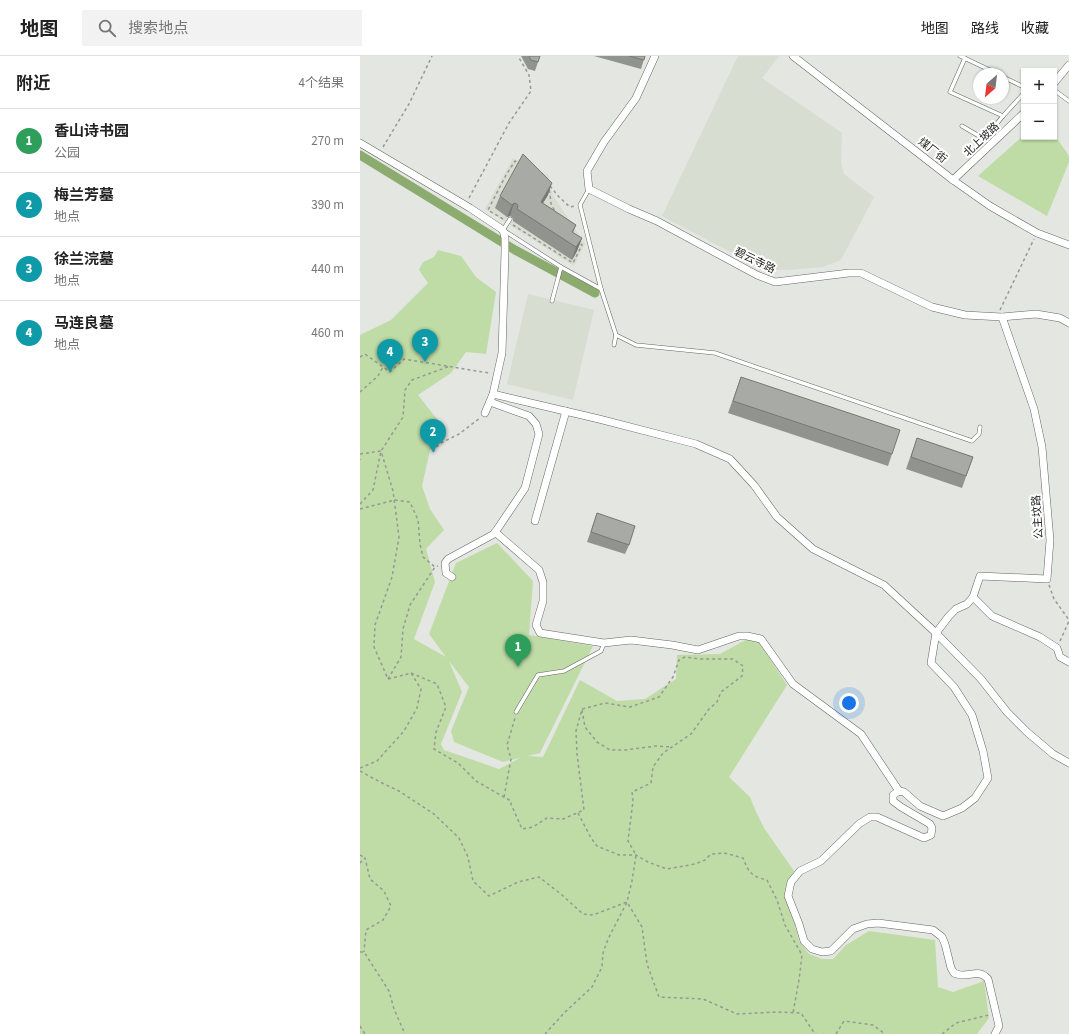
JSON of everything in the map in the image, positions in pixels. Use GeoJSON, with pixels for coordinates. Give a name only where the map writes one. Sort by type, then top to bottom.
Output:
{"type":"FeatureCollection","features":[{"type":"Feature","properties":{"kind":"street"},"geometry":{"type":"LineString","coordinates":[[589,189],[587,172],[604,142],[636,98],[655,56]]}},
{"type":"Feature","properties":{"kind":"street","name":"煤厂街"},"geometry":{"type":"LineString","coordinates":[[794,56],[953,180],[990,206],[1036,233],[1069,245]]}},
{"type":"Feature","properties":{"kind":"street"},"geometry":{"type":"LineString","coordinates":[[1057,76],[1069,65]]}},
{"type":"Feature","properties":{"kind":"street","name":"北上坡路"},"geometry":{"type":"LineString","coordinates":[[953,180],[1021,116]]}},
{"type":"Feature","properties":{"kind":"street"},"geometry":{"type":"LineString","coordinates":[[360,143],[465,205],[503,230],[505,238],[505,252],[502,353],[493,394],[485,413]]}},
{"type":"Feature","properties":{"kind":"street","name":"碧云寺路"},"geometry":{"type":"LineString","coordinates":[[589,189],[657,221],[757,275],[775,282],[849,273],[861,273],[932,307],[965,315],[999,317],[1036,314],[1060,318],[1069,323]]}},
{"type":"Feature","properties":{"kind":"street","name":"公主坟路"},"geometry":{"type":"LineString","coordinates":[[999,317],[1034,409],[1042,447],[1050,540],[1047,580]]}},
{"type":"Feature","properties":{"kind":"street"},"geometry":{"type":"LineString","coordinates":[[493,394],[696,444],[730,460],[754,485],[777,517],[813,549],[884,585],[936,633],[981,679],[1007,712],[1027,732],[1053,754],[1069,762]]}},
{"type":"Feature","properties":{"kind":"street"},"geometry":{"type":"LineString","coordinates":[[452,577],[446,572],[445,563],[448,558],[494,534],[525,488],[539,434],[536,424],[529,416],[490,402]]}},
{"type":"Feature","properties":{"kind":"street"},"geometry":{"type":"LineString","coordinates":[[535,520],[566,411]]}},
{"type":"Feature","properties":{"kind":"street"},"geometry":{"type":"LineString","coordinates":[[495,532],[539,570],[543,582],[543,601],[536,625],[540,633],[604,643],[630,640],[698,650],[739,636],[761,639],[793,684],[861,734],[899,791],[904,792],[920,806],[943,816],[962,808],[975,798],[988,778],[983,751],[972,715],[954,687],[931,663],[936,633],[956,609],[967,604],[973,597],[980,576],[1047,580]]}},
{"type":"Feature","properties":{"kind":"street"},"geometry":{"type":"LineString","coordinates":[[973,597],[992,616],[1040,637],[1057,648],[1060,657],[1069,662]]}},
{"type":"Feature","properties":{"kind":"street"},"geometry":{"type":"LineString","coordinates":[[899,791],[893,795],[893,801],[930,824],[932,828],[931,835],[924,838],[877,817],[870,817],[859,824],[821,861],[800,870],[791,882],[788,896],[804,941],[812,949],[822,952],[831,951],[853,929],[867,924],[878,923],[933,930],[942,937],[951,968],[954,973],[961,975],[978,973],[985,975],[988,979],[999,1026],[995,1034]]}},
{"type":"Feature","properties":{"kind":"lane"},"geometry":{"type":"LineString","coordinates":[[960,56],[986,68]]}},
{"type":"Feature","properties":{"kind":"lane"},"geometry":{"type":"LineString","coordinates":[[965,58],[950,92],[1003,116]]}},
{"type":"Feature","properties":{"kind":"lane"},"geometry":{"type":"LineString","coordinates":[[1009,79],[1021,85]]}},
{"type":"Feature","properties":{"kind":"lane"},"geometry":{"type":"LineString","coordinates":[[1057,92],[1069,101]]}},
{"type":"Feature","properties":{"kind":"lane"},"geometry":{"type":"LineString","coordinates":[[962,126],[984,139],[1021,97]]}},
{"type":"Feature","properties":{"kind":"lane"},"geometry":{"type":"LineString","coordinates":[[589,189],[580,205],[601,289],[616,335],[614,345]]}},
{"type":"Feature","properties":{"kind":"lane"},"geometry":{"type":"LineString","coordinates":[[509,221],[503,230],[561,267],[601,289]]}},
{"type":"Feature","properties":{"kind":"lane"},"geometry":{"type":"LineString","coordinates":[[552,301],[561,267]]}},
{"type":"Feature","properties":{"kind":"lane"},"geometry":{"type":"LineString","coordinates":[[616,335],[636,345],[715,353],[972,441],[979,434],[980,427]]}},
{"type":"Feature","properties":{"kind":"lane"},"geometry":{"type":"LineString","coordinates":[[516,712],[538,675],[564,671],[601,651],[604,643]]}},
{"type":"Feature","properties":{"kind":"path"},"geometry":{"type":"LineString","coordinates":[[379,154],[409,104],[432,56]]}},
{"type":"Feature","properties":{"kind":"path"},"geometry":{"type":"LineString","coordinates":[[465,205],[509,123],[531,91],[529,75],[518,56]]}},
{"type":"Feature","properties":{"kind":"path"},"geometry":{"type":"LineString","coordinates":[[521,165],[515,162],[506,175],[488,210],[509,221],[573,263],[582,245],[578,240]]}},
{"type":"Feature","properties":{"kind":"path"},"geometry":{"type":"LineString","coordinates":[[559,216],[550,205],[549,186],[570,206],[580,205]]}},
{"type":"Feature","properties":{"kind":"path"},"geometry":{"type":"LineString","coordinates":[[999,317],[1036,233]]}},
{"type":"Feature","properties":{"kind":"path"},"geometry":{"type":"LineString","coordinates":[[360,357],[365,354],[390,372],[404,358],[497,374]]}},
{"type":"Feature","properties":{"kind":"path"},"geometry":{"type":"LineString","coordinates":[[360,504],[373,490],[381,451],[403,417],[405,390],[412,380],[450,366]]}},
{"type":"Feature","properties":{"kind":"path"},"geometry":{"type":"LineString","coordinates":[[360,392],[378,376],[383,367]]}},
{"type":"Feature","properties":{"kind":"path"},"geometry":{"type":"LineString","coordinates":[[433,452],[439,444],[459,434],[485,413]]}},
{"type":"Feature","properties":{"kind":"path"},"geometry":{"type":"LineString","coordinates":[[360,454],[381,451]]}},
{"type":"Feature","properties":{"kind":"path"},"geometry":{"type":"LineString","coordinates":[[381,451],[395,500],[399,537],[392,577],[375,625],[374,647],[388,679]]}},
{"type":"Feature","properties":{"kind":"path"},"geometry":{"type":"LineString","coordinates":[[360,509],[395,500],[410,502],[418,520],[420,544],[423,557],[435,567]]}},
{"type":"Feature","properties":{"kind":"path"},"geometry":{"type":"LineString","coordinates":[[388,679],[401,657],[403,629],[410,605],[435,567],[445,563]]}},
{"type":"Feature","properties":{"kind":"path"},"geometry":{"type":"LineString","coordinates":[[1047,580],[1054,599],[1069,620],[1057,648]]}},
{"type":"Feature","properties":{"kind":"path"},"geometry":{"type":"LineString","coordinates":[[582,709],[605,703],[630,707],[659,697],[674,677],[679,660],[685,657],[700,659],[733,659],[743,666],[742,676],[721,692],[717,702],[709,709],[691,734],[663,753],[653,767],[652,783],[632,792],[633,801],[628,841],[636,855],[648,862],[666,869],[695,864],[705,860],[711,854],[724,853],[744,858],[748,870],[756,877],[767,880],[777,900],[785,925],[802,955],[793,1013]]}},
{"type":"Feature","properties":{"kind":"path"},"geometry":{"type":"LineString","coordinates":[[388,679],[411,673],[437,684],[446,707],[436,732],[434,749],[458,763],[476,781],[511,801],[522,829],[534,827],[547,818],[563,819],[584,810],[577,754],[576,731],[582,709]]}},
{"type":"Feature","properties":{"kind":"path"},"geometry":{"type":"LineString","coordinates":[[360,768],[377,761],[404,731],[417,708],[421,689],[411,673]]}},
{"type":"Feature","properties":{"kind":"path"},"geometry":{"type":"LineString","coordinates":[[582,709],[584,728],[597,742],[610,750],[625,750],[656,746],[672,747]]}},
{"type":"Feature","properties":{"kind":"path"},"geometry":{"type":"LineString","coordinates":[[504,797],[511,759],[507,746],[516,712]]}},
{"type":"Feature","properties":{"kind":"path"},"geometry":{"type":"LineString","coordinates":[[360,771],[399,791],[434,814],[460,838],[468,857],[473,881],[489,896],[518,882],[539,877],[583,914],[593,915],[627,902]]}},
{"type":"Feature","properties":{"kind":"path"},"geometry":{"type":"LineString","coordinates":[[578,813],[591,838],[598,846],[619,855],[636,855]]}},
{"type":"Feature","properties":{"kind":"path"},"geometry":{"type":"LineString","coordinates":[[360,855],[365,858],[370,879],[384,891],[391,906],[383,920],[366,930],[364,952],[389,991],[394,1009],[405,1034]]}},
{"type":"Feature","properties":{"kind":"path"},"geometry":{"type":"LineString","coordinates":[[544,1034],[592,987],[602,967],[603,953],[608,938],[627,902],[636,855]]}},
{"type":"Feature","properties":{"kind":"path"},"geometry":{"type":"LineString","coordinates":[[360,863],[365,858]]}},
{"type":"Feature","properties":{"kind":"path"},"geometry":{"type":"LineString","coordinates":[[627,902],[642,927],[647,964],[659,997],[703,999],[737,1014],[776,1012],[801,1014],[812,1031],[816,1034]]}},
{"type":"Feature","properties":{"kind":"path"},"geometry":{"type":"LineString","coordinates":[[942,1034],[956,1024],[996,1013]]}},
{"type":"Feature","properties":{"kind":"path"},"geometry":{"type":"LineString","coordinates":[[836,1034],[844,1021],[873,1025],[885,1034]]}},
{"type":"Feature","properties":{"kind":"path"},"geometry":{"type":"LineString","coordinates":[[360,1026],[365,1034]]}},
{"type":"Feature","properties":{"kind":"shaded area"},"geometry":{"type":"Polygon","coordinates":[[[738,56],[779,56],[762,78],[842,133],[841,162],[844,174],[874,197],[841,260],[823,267],[768,270],[757,266],[662,216],[738,56]]]}},
{"type":"Feature","properties":{"kind":"shaded area"},"geometry":{"type":"Polygon","coordinates":[[[513,158],[548,175],[553,195],[585,244],[574,266],[485,209],[513,158]]]}},
{"type":"Feature","properties":{"kind":"shaded area"},"geometry":{"type":"Polygon","coordinates":[[[528,294],[594,310],[573,400],[507,384],[528,294]]]}},
{"type":"Feature","properties":{"kind":"green space"},"geometry":{"type":"Polygon","coordinates":[[[1021,138],[1021,140],[1057,140],[1057,138],[1069,156],[1069,162],[1047,216],[978,176],[1021,138]]]}},
{"type":"Feature","properties":{"kind":"green space"},"geometry":{"type":"Polygon","coordinates":[[[438,250],[461,256],[476,277],[496,292],[486,354],[466,352],[451,373],[418,395],[437,419],[422,486],[430,509],[444,530],[426,549],[435,582],[414,639],[446,657],[429,634],[456,563],[497,543],[533,581],[529,635],[593,646],[540,753],[528,756],[543,757],[580,680],[617,701],[645,699],[676,679],[677,655],[720,654],[749,638],[759,642],[787,685],[729,777],[750,797],[764,828],[794,871],[786,885],[785,898],[790,906],[799,941],[809,954],[822,959],[833,959],[846,945],[869,931],[935,940],[938,987],[953,992],[984,981],[989,1018],[977,1034],[360,1034],[360,335],[391,320],[428,283],[419,270],[423,262],[434,257],[438,250]],[[449,661],[462,692],[441,744],[444,750],[499,769],[520,758],[503,762],[454,742],[451,731],[469,687],[449,661]]]}},
{"type":"Feature","properties":{"kind":"building"},"geometry":{"type":"Polygon","coordinates":[[[529,56],[540,56],[538,62],[531,60],[529,56]]]}},
{"type":"Feature","properties":{"kind":"building"},"geometry":{"type":"Polygon","coordinates":[[[629,56],[645,56],[644,60],[629,56]]]}},
{"type":"Feature","properties":{"kind":"building"},"geometry":{"type":"Polygon","coordinates":[[[523,154],[552,183],[541,202],[576,225],[572,232],[582,238],[576,247],[517,209],[517,204],[514,203],[512,205],[500,196],[523,154]]]}},
{"type":"Feature","properties":{"kind":"building"},"geometry":{"type":"Polygon","coordinates":[[[741,377],[900,430],[892,454],[733,401],[741,377]]]}},
{"type":"Feature","properties":{"kind":"building"},"geometry":{"type":"Polygon","coordinates":[[[917,438],[973,457],[966,476],[911,457],[917,438]]]}},
{"type":"Feature","properties":{"kind":"building"},"geometry":{"type":"Polygon","coordinates":[[[597,513],[635,526],[629,545],[591,532],[597,513]]]}},
{"type":"Feature","properties":{"kind":"waterway"},"geometry":{"type":"LineString","coordinates":[[360,155],[515,250],[595,293]]}},
{"type":"Feature","properties":{"kind":"place","name":"徐兰浣墓"},"geometry":{"type":"Point","coordinates":[425,362]}},
{"type":"Feature","properties":{"kind":"place","name":"马连良墓"},"geometry":{"type":"Point","coordinates":[390,372]}},
{"type":"Feature","properties":{"kind":"place","name":"梅兰芳墓"},"geometry":{"type":"Point","coordinates":[433,452]}},
{"type":"Feature","properties":{"kind":"place","name":"香山诗书园"},"geometry":{"type":"Point","coordinates":[518,667]}}]}
